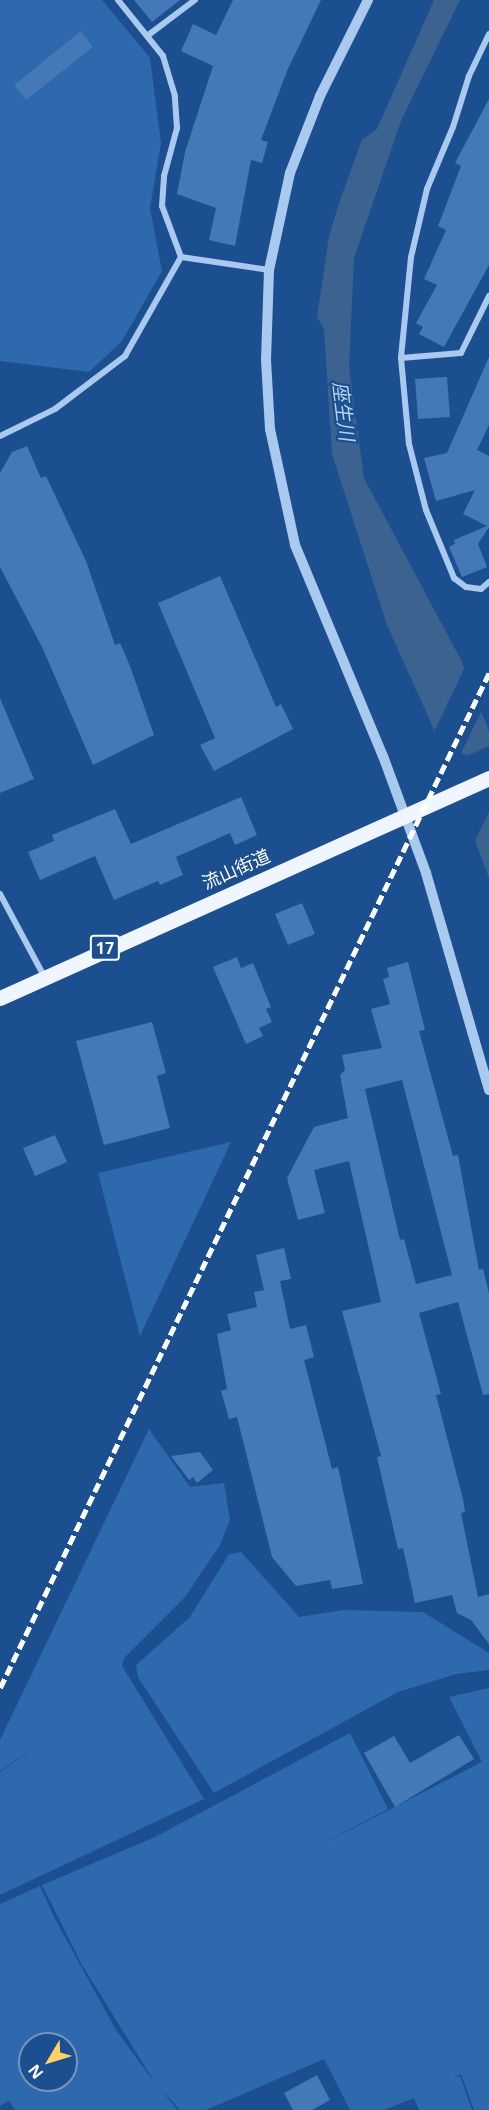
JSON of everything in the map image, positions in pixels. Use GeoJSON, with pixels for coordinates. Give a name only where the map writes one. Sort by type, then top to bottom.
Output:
{"type":"FeatureCollection","features":[{"type":"Feature","properties":{"kind":"main road","name":"流山街道"},"geometry":{"type":"LineString","coordinates":[[0,998],[430,802],[489,778]]}},
{"type":"Feature","properties":{"kind":"street"},"geometry":{"type":"LineString","coordinates":[[0,435],[55,409],[125,356],[181,257],[162,206],[164,176],[177,128],[175,96],[163,56],[118,0]]}},
{"type":"Feature","properties":{"kind":"street"},"geometry":{"type":"LineString","coordinates":[[147,36],[195,0]]}},
{"type":"Feature","properties":{"kind":"street"},"geometry":{"type":"LineString","coordinates":[[368,0],[320,96],[290,173],[269,270],[266,360],[270,429],[282,494],[295,545],[405,814],[463,992],[489,1090]]}},
{"type":"Feature","properties":{"kind":"street"},"geometry":{"type":"LineString","coordinates":[[489,34],[469,76],[453,127],[427,189],[411,257],[401,358],[409,444],[426,510],[454,578],[466,587],[481,589],[489,582]]}},
{"type":"Feature","properties":{"kind":"street"},"geometry":{"type":"LineString","coordinates":[[181,257],[269,270]]}},
{"type":"Feature","properties":{"kind":"street"},"geometry":{"type":"LineString","coordinates":[[401,358],[461,353],[489,296]]}},
{"type":"Feature","properties":{"kind":"street"},"geometry":{"type":"LineString","coordinates":[[0,894],[44,976]]}},
{"type":"Feature","properties":{"kind":"shaded area"},"geometry":{"type":"Polygon","coordinates":[[[0,0],[102,0],[150,58],[161,143],[150,208],[162,271],[122,341],[89,372],[0,361],[0,0]]]}},
{"type":"Feature","properties":{"kind":"shaded area"},"geometry":{"type":"Polygon","coordinates":[[[231,1142],[140,1336],[98,1173],[231,1142]]]}},
{"type":"Feature","properties":{"kind":"shaded area"},"geometry":{"type":"Polygon","coordinates":[[[149,1429],[190,1487],[224,1483],[230,1520],[220,1545],[185,1597],[124,1658],[122,1666],[204,1799],[0,1895],[0,1772],[48,1738],[0,1771],[0,1740],[149,1429]]]}},
{"type":"Feature","properties":{"kind":"shaded area"},"geometry":{"type":"Polygon","coordinates":[[[241,1552],[299,1617],[343,1610],[423,1612],[489,1653],[489,1670],[456,1674],[398,1692],[214,1793],[138,1677],[136,1665],[190,1617],[229,1554],[241,1552]]]}},
{"type":"Feature","properties":{"kind":"shaded area"},"geometry":{"type":"Polygon","coordinates":[[[489,1688],[489,2110],[474,2110],[461,2074],[454,2078],[460,2076],[472,2110],[419,2110],[414,2098],[384,2110],[350,2110],[324,2059],[206,2110],[180,2110],[161,2089],[177,2110],[15,2110],[9,2101],[0,2106],[0,1904],[40,1886],[55,1919],[116,2030],[157,2086],[82,1965],[42,1885],[155,1837],[350,1733],[388,1809],[307,1852],[482,1762],[449,1697],[489,1688]]]}},
{"type":"Feature","properties":{"kind":"water","name":"座生川"},"geometry":{"type":"Polygon","coordinates":[[[434,0],[460,0],[401,121],[354,258],[349,367],[364,478],[461,660],[489,731],[489,878],[436,734],[387,625],[332,454],[324,329],[317,317],[329,236],[362,140],[377,129],[434,0]]]}},
{"type":"Feature","properties":{"kind":"pier"},"geometry":{"type":"Polygon","coordinates":[[[466,665],[483,708],[461,753],[467,756],[489,746],[489,812],[473,845],[433,734],[466,665]]]}},
{"type":"Feature","properties":{"kind":"building"},"geometry":{"type":"Polygon","coordinates":[[[134,0],[180,0],[152,22],[134,0]]]}},
{"type":"Feature","properties":{"kind":"building"},"geometry":{"type":"Polygon","coordinates":[[[233,0],[321,0],[287,71],[261,140],[268,142],[262,163],[251,160],[235,246],[209,240],[216,208],[177,194],[185,152],[213,66],[181,51],[193,24],[216,35],[233,0]]]}},
{"type":"Feature","properties":{"kind":"building"},"geometry":{"type":"Polygon","coordinates":[[[81,31],[93,47],[26,100],[14,85],[81,31]]]}},
{"type":"Feature","properties":{"kind":"building"},"geometry":{"type":"Polygon","coordinates":[[[489,99],[489,265],[444,347],[419,334],[423,327],[416,323],[437,285],[424,279],[446,230],[438,226],[461,166],[455,163],[489,99]]]}},
{"type":"Feature","properties":{"kind":"building"},"geometry":{"type":"Polygon","coordinates":[[[489,357],[489,425],[477,450],[489,456],[489,527],[478,544],[487,567],[462,577],[449,547],[455,544],[454,540],[487,526],[463,514],[475,490],[436,501],[424,458],[447,453],[489,357]]]}},
{"type":"Feature","properties":{"kind":"building"},"geometry":{"type":"Polygon","coordinates":[[[447,377],[450,417],[418,419],[415,379],[447,377]]]}},
{"type":"Feature","properties":{"kind":"building"},"geometry":{"type":"Polygon","coordinates":[[[27,446],[41,478],[46,476],[86,561],[115,645],[120,643],[130,666],[154,735],[93,765],[43,649],[0,567],[0,473],[12,452],[27,446]]]}},
{"type":"Feature","properties":{"kind":"building"},"geometry":{"type":"Polygon","coordinates":[[[220,576],[276,707],[281,704],[293,729],[214,771],[200,745],[215,738],[158,603],[220,576]]]}},
{"type":"Feature","properties":{"kind":"building"},"geometry":{"type":"Polygon","coordinates":[[[0,698],[34,779],[0,793],[0,698]]]}},
{"type":"Feature","properties":{"kind":"building"},"geometry":{"type":"Polygon","coordinates":[[[241,797],[257,835],[235,845],[230,833],[176,857],[183,875],[160,885],[158,881],[114,900],[95,856],[40,880],[28,852],[54,841],[52,835],[115,809],[131,844],[241,797]]]}},
{"type":"Feature","properties":{"kind":"building"},"geometry":{"type":"Polygon","coordinates":[[[302,903],[315,934],[288,945],[275,914],[302,903]]]}},
{"type":"Feature","properties":{"kind":"building"},"geometry":{"type":"Polygon","coordinates":[[[237,957],[241,968],[253,963],[271,1007],[266,1009],[272,1022],[259,1028],[263,1036],[246,1044],[213,967],[237,957]]]}},
{"type":"Feature","properties":{"kind":"building"},"geometry":{"type":"Polygon","coordinates":[[[408,962],[425,1030],[419,1031],[453,1156],[458,1155],[479,1270],[483,1269],[489,1293],[489,1394],[483,1395],[458,1302],[419,1313],[441,1394],[436,1395],[463,1499],[465,1512],[461,1513],[478,1597],[489,1594],[489,1644],[471,1620],[457,1613],[452,1595],[415,1603],[403,1548],[398,1549],[377,1457],[381,1456],[342,1311],[381,1302],[349,1161],[314,1170],[325,1213],[298,1220],[287,1178],[314,1127],[348,1118],[340,1075],[345,1070],[342,1055],[382,1048],[371,1009],[390,1004],[383,979],[389,977],[387,968],[408,962]],[[402,1080],[365,1089],[400,1240],[404,1239],[416,1284],[452,1275],[402,1080]]]}},
{"type":"Feature","properties":{"kind":"building"},"geometry":{"type":"Polygon","coordinates":[[[152,1022],[166,1073],[157,1076],[170,1128],[104,1145],[76,1041],[152,1022]]]}},
{"type":"Feature","properties":{"kind":"building"},"geometry":{"type":"Polygon","coordinates":[[[55,1135],[67,1162],[35,1176],[23,1148],[55,1135]]]}},
{"type":"Feature","properties":{"kind":"building"},"geometry":{"type":"Polygon","coordinates":[[[284,1248],[291,1279],[280,1281],[290,1329],[306,1325],[314,1357],[304,1360],[332,1469],[338,1467],[363,1584],[332,1589],[330,1580],[296,1586],[272,1557],[237,1417],[229,1419],[221,1391],[227,1389],[217,1334],[231,1330],[227,1314],[257,1307],[254,1292],[264,1290],[256,1255],[284,1248]]]}},
{"type":"Feature","properties":{"kind":"building"},"geometry":{"type":"Polygon","coordinates":[[[200,1452],[213,1470],[197,1483],[193,1477],[189,1480],[171,1456],[200,1452]]]}},
{"type":"Feature","properties":{"kind":"building"},"geometry":{"type":"Polygon","coordinates":[[[459,1735],[474,1759],[395,1807],[364,1753],[394,1736],[410,1763],[459,1735]]]}},
{"type":"Feature","properties":{"kind":"building"},"geometry":{"type":"Polygon","coordinates":[[[317,2075],[330,2100],[312,2110],[293,2110],[284,2093],[317,2075]]]}},
{"type":"Feature","properties":{"kind":"railway"},"geometry":{"type":"LineString","coordinates":[[0,1688],[489,673]]}}]}
